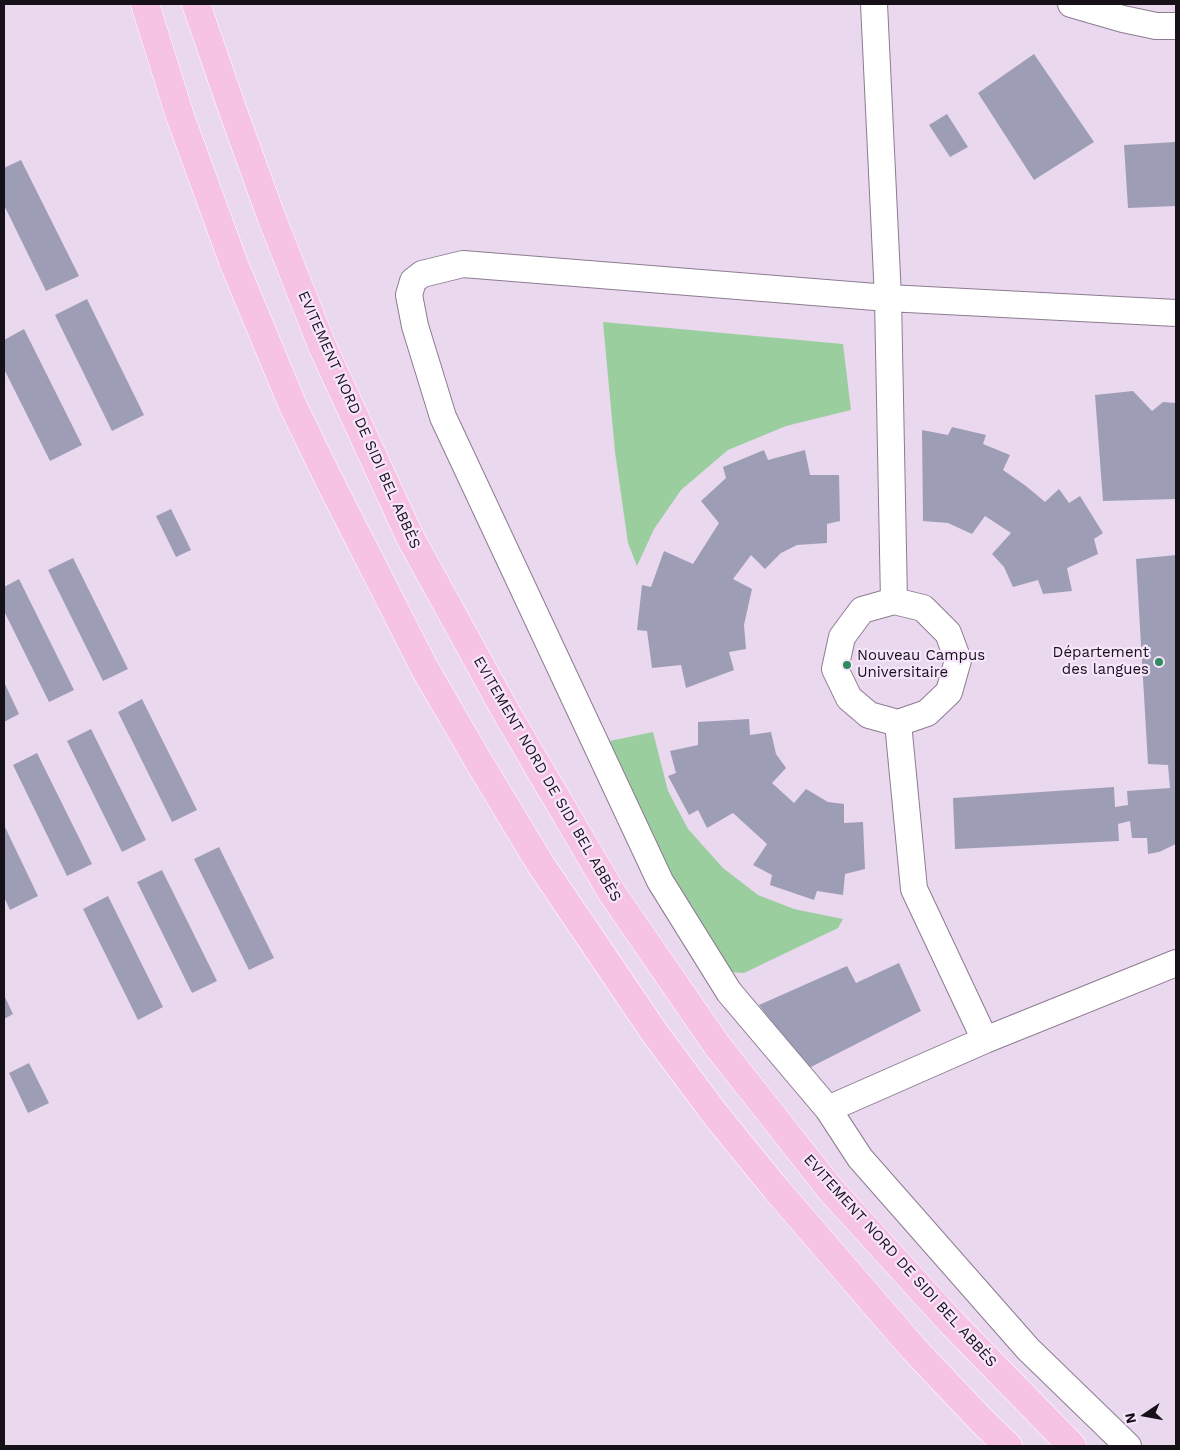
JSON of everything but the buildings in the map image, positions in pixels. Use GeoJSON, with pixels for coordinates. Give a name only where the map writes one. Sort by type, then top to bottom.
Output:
{"type":"FeatureCollection","features":[{"type":"Feature","properties":{"kind":"highway"},"geometry":{"type":"LineString","coordinates":[[145,4],[180,116],[234,264],[293,406],[425,669],[500,798],[541,865],[595,946],[654,1032],[715,1114],[776,1189],[913,1348],[1008,1446]]}},
{"type":"Feature","properties":{"kind":"highway","name":"EVITEMENT NORD DE SIDI BEL ABBÈS"},"geometry":{"type":"LineString","coordinates":[[196,4],[268,207],[323,348],[406,528],[506,712],[612,893],[716,1044],[831,1190],[951,1322],[1072,1446]]}},
{"type":"Feature","properties":{"kind":"lane"},"geometry":{"type":"LineString","coordinates":[[874,4],[888,298],[894,601]]}},
{"type":"Feature","properties":{"kind":"lane"},"geometry":{"type":"LineString","coordinates":[[1071,4],[1156,26],[1176,26]]}},
{"type":"Feature","properties":{"kind":"lane"},"geometry":{"type":"LineString","coordinates":[[1128,1446],[1028,1348],[860,1158],[828,1110],[729,992],[660,881],[443,417],[415,326],[409,295],[413,281],[422,274],[463,264],[888,298],[1176,313]]}},
{"type":"Feature","properties":{"kind":"lane"},"geometry":{"type":"LineString","coordinates":[[894,601],[923,608],[948,633],[958,660],[949,692],[927,713],[898,723],[869,715],[849,698],[835,669],[842,637],[862,610],[894,601]]}},
{"type":"Feature","properties":{"kind":"lane"},"geometry":{"type":"LineString","coordinates":[[898,723],[914,889],[985,1040]]}},
{"type":"Feature","properties":{"kind":"lane"},"geometry":{"type":"LineString","coordinates":[[828,1110],[985,1040],[1176,963]]}},
{"type":"Feature","properties":{"kind":"green space"},"geometry":{"type":"Polygon","coordinates":[[[603,322],[843,344],[851,410],[786,426],[728,450],[681,490],[654,529],[637,566],[628,543],[615,452],[603,322]]]}},
{"type":"Feature","properties":{"kind":"green space"},"geometry":{"type":"Polygon","coordinates":[[[653,732],[668,791],[688,829],[723,868],[758,895],[794,909],[843,919],[838,928],[744,973],[731,972],[679,887],[600,743],[653,732]]]}},
{"type":"Feature","properties":{"kind":"place","name":"Département des langues"},"geometry":{"type":"Point","coordinates":[1159,662]}},
{"type":"Feature","properties":{"kind":"place","name":"Nouveau Campus Universitaire"},"geometry":{"type":"Point","coordinates":[847,665]}}]}
